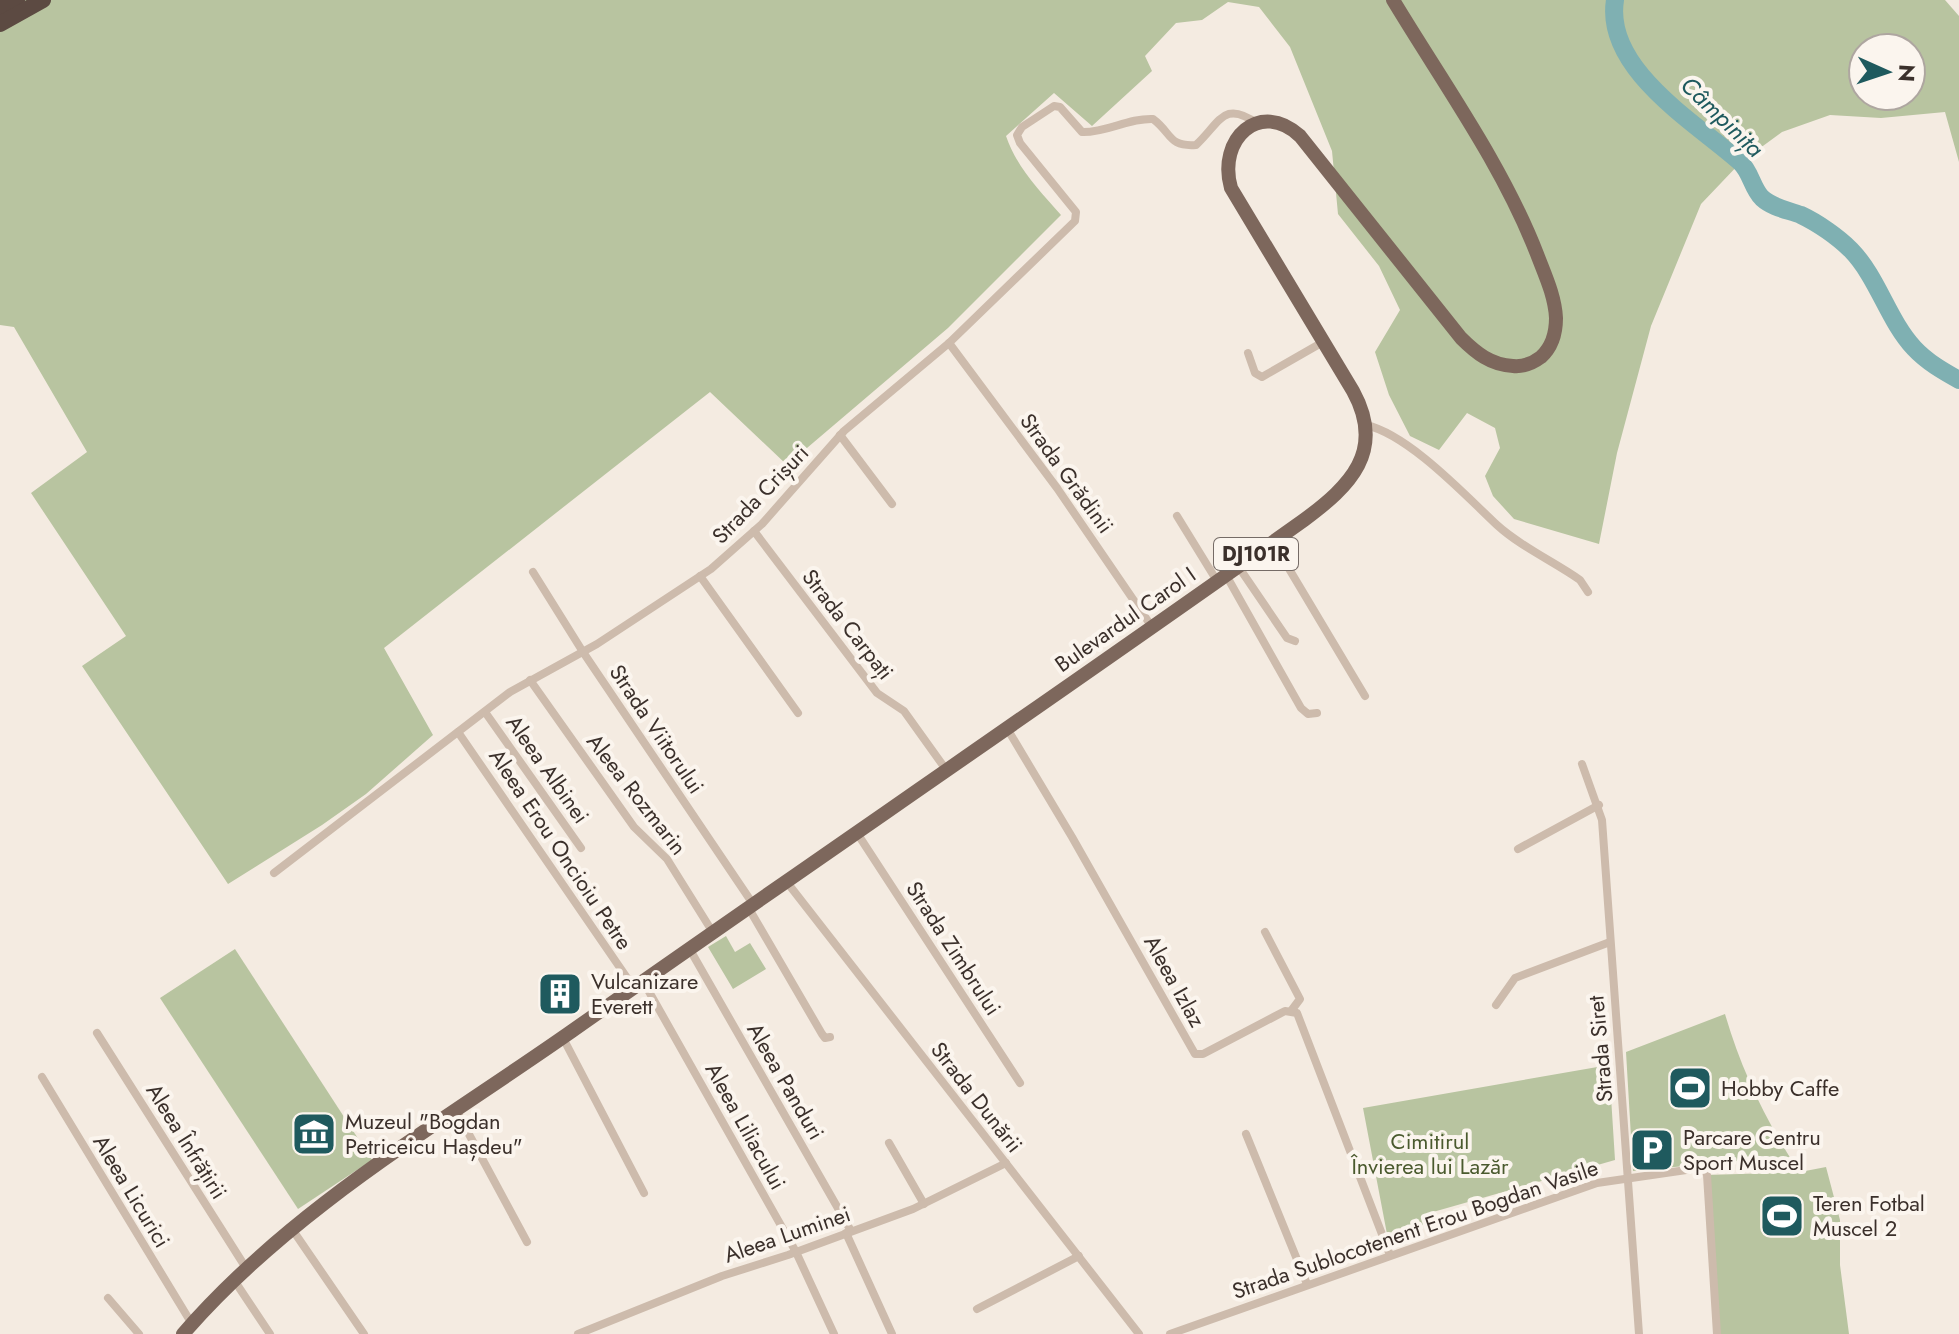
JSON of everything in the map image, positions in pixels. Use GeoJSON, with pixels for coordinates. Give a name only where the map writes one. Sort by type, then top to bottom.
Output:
{"type":"FeatureCollection","features":[{"type":"Feature","properties":{"kind":"highway"},"geometry":{"type":"LineString","coordinates":[[0,9],[17,0]]}},
{"type":"Feature","properties":{"kind":"highway"},"geometry":{"type":"LineString","coordinates":[[0,24],[43,0]]}},
{"type":"Feature","properties":{"kind":"main road"},"geometry":{"type":"LineString","coordinates":[[1366,425],[1359,403],[1231,188],[1227,163],[1233,143],[1238,136],[1258,124],[1284,125],[1300,136],[1473,349],[1492,362],[1509,366],[1528,364],[1545,354],[1554,334],[1555,309],[1528,231],[1503,179],[1393,0]]}},
{"type":"Feature","properties":{"kind":"main road","name":"Bulevardul Carol I"},"geometry":{"type":"LineString","coordinates":[[187,1329],[246,1268],[292,1228],[712,931],[1008,730],[1323,506],[1347,483],[1363,455],[1366,425]]}},
{"type":"Feature","properties":{"kind":"street","name":"Strada Crișuri"},"geometry":{"type":"LineString","coordinates":[[274,873],[530,680],[583,652],[700,576],[754,531],[840,435],[949,343],[1076,219],[1076,212],[1020,143],[1018,131],[1054,106],[1060,107],[1082,132],[1141,118],[1153,119],[1174,143],[1188,146],[1196,145],[1227,114],[1236,112],[1258,124]]}},
{"type":"Feature","properties":{"kind":"street"},"geometry":{"type":"LineString","coordinates":[[1248,353],[1255,373],[1262,377],[1323,342]]}},
{"type":"Feature","properties":{"kind":"street","name":"Strada Grădinii"},"geometry":{"type":"LineString","coordinates":[[949,343],[1026,445],[1152,627]]}},
{"type":"Feature","properties":{"kind":"street"},"geometry":{"type":"LineString","coordinates":[[1366,425],[1386,432],[1406,446],[1446,477],[1498,525],[1580,580],[1588,592]]}},
{"type":"Feature","properties":{"kind":"street"},"geometry":{"type":"LineString","coordinates":[[840,435],[892,504]]}},
{"type":"Feature","properties":{"kind":"street"},"geometry":{"type":"LineString","coordinates":[[1177,516],[1287,638],[1295,641]]}},
{"type":"Feature","properties":{"kind":"street","name":"Strada Carpați"},"geometry":{"type":"LineString","coordinates":[[754,531],[877,693],[904,711],[947,771]]}},
{"type":"Feature","properties":{"kind":"street"},"geometry":{"type":"LineString","coordinates":[[1273,542],[1365,696]]}},
{"type":"Feature","properties":{"kind":"street","name":"Strada Viitorului"},"geometry":{"type":"LineString","coordinates":[[533,572],[751,905],[822,1034],[825,1038],[830,1037]]}},
{"type":"Feature","properties":{"kind":"street"},"geometry":{"type":"LineString","coordinates":[[1227,574],[1301,708],[1308,714],[1317,713]]}},
{"type":"Feature","properties":{"kind":"street"},"geometry":{"type":"LineString","coordinates":[[700,576],[798,713]]}},
{"type":"Feature","properties":{"kind":"street","name":"Aleea Rozmarin"},"geometry":{"type":"LineString","coordinates":[[530,680],[634,827],[662,851],[712,931]]}},
{"type":"Feature","properties":{"kind":"street","name":"Aleea Albinei"},"geometry":{"type":"LineString","coordinates":[[485,712],[581,848]]}},
{"type":"Feature","properties":{"kind":"street","name":"Aleea Izlaz"},"geometry":{"type":"LineString","coordinates":[[1008,730],[1195,1054],[1203,1054],[1279,1014],[1291,1011]]}},
{"type":"Feature","properties":{"kind":"street","name":"Aleea Erou Oncioiu Petre"},"geometry":{"type":"LineString","coordinates":[[458,732],[639,984]]}},
{"type":"Feature","properties":{"kind":"street","name":"Strada Siret"},"geometry":{"type":"LineString","coordinates":[[1582,764],[1602,820],[1639,1334]]}},
{"type":"Feature","properties":{"kind":"street"},"geometry":{"type":"LineString","coordinates":[[1518,849],[1599,805]]}},
{"type":"Feature","properties":{"kind":"street","name":"Strada Zimbrului"},"geometry":{"type":"LineString","coordinates":[[857,833],[1020,1083]]}},
{"type":"Feature","properties":{"kind":"street","name":"Strada Dunării"},"geometry":{"type":"LineString","coordinates":[[786,881],[1139,1334]]}},
{"type":"Feature","properties":{"kind":"street"},"geometry":{"type":"LineString","coordinates":[[1265,932],[1300,999],[1291,1011],[1300,1018],[1390,1255]]}},
{"type":"Feature","properties":{"kind":"street"},"geometry":{"type":"LineString","coordinates":[[1496,1005],[1515,978],[1610,942]]}},
{"type":"Feature","properties":{"kind":"street","name":"Aleea Panduri"},"geometry":{"type":"LineString","coordinates":[[689,948],[849,1232],[892,1334]]}},
{"type":"Feature","properties":{"kind":"street","name":"Aleea Liliacului"},"geometry":{"type":"LineString","coordinates":[[639,984],[796,1252],[834,1334]]}},
{"type":"Feature","properties":{"kind":"street","name":"Aleea Înfrățirii"},"geometry":{"type":"LineString","coordinates":[[97,1033],[246,1268]]}},
{"type":"Feature","properties":{"kind":"street"},"geometry":{"type":"LineString","coordinates":[[563,1038],[644,1193]]}},
{"type":"Feature","properties":{"kind":"street","name":"Aleea Licurici"},"geometry":{"type":"LineString","coordinates":[[42,1077],[187,1329]]}},
{"type":"Feature","properties":{"kind":"street"},"geometry":{"type":"LineString","coordinates":[[457,1112],[527,1242]]}},
{"type":"Feature","properties":{"kind":"street"},"geometry":{"type":"LineString","coordinates":[[1246,1134],[1307,1284]]}},
{"type":"Feature","properties":{"kind":"street"},"geometry":{"type":"LineString","coordinates":[[889,1143],[924,1204]]}},
{"type":"Feature","properties":{"kind":"street","name":"Aleea Luminei"},"geometry":{"type":"LineString","coordinates":[[578,1334],[701,1284],[924,1204],[1006,1163]]}},
{"type":"Feature","properties":{"kind":"street","name":"Strada Sublocotenent Erou Bogdan Vasile"},"geometry":{"type":"LineString","coordinates":[[1170,1334],[1597,1183],[1700,1168],[1705,1170],[1717,1334]]}},
{"type":"Feature","properties":{"kind":"street"},"geometry":{"type":"LineString","coordinates":[[292,1228],[364,1334]]}},
{"type":"Feature","properties":{"kind":"street"},"geometry":{"type":"LineString","coordinates":[[977,1309],[1079,1256]]}},
{"type":"Feature","properties":{"kind":"street"},"geometry":{"type":"LineString","coordinates":[[234,1280],[270,1334]]}},
{"type":"Feature","properties":{"kind":"street"},"geometry":{"type":"LineString","coordinates":[[108,1298],[139,1334]]}},
{"type":"Feature","properties":{"kind":"green space"},"geometry":{"type":"Polygon","coordinates":[[[0,0],[1945,0],[1959,16],[1959,162],[1945,112],[1881,118],[1830,115],[1782,132],[1741,162],[1701,204],[1651,326],[1617,453],[1599,544],[1514,519],[1493,496],[1485,476],[1500,448],[1495,428],[1467,413],[1439,450],[1410,436],[1389,395],[1375,352],[1400,310],[1379,266],[1338,214],[1332,151],[1290,47],[1259,7],[1228,2],[1202,20],[1176,23],[1145,56],[1152,71],[1092,126],[1054,93],[1006,136],[1022,168],[1061,215],[948,328],[787,465],[710,392],[384,648],[433,735],[366,794],[228,884],[82,666],[126,636],[31,493],[87,452],[14,327],[0,325],[0,0]]]}},
{"type":"Feature","properties":{"kind":"green space"},"geometry":{"type":"Polygon","coordinates":[[[726,936],[735,952],[750,943],[766,969],[733,989],[708,947],[726,936]]]}},
{"type":"Feature","properties":{"kind":"green space"},"geometry":{"type":"Polygon","coordinates":[[[235,949],[372,1160],[298,1209],[160,998],[235,949]]]}},
{"type":"Feature","properties":{"kind":"green space","name":"Hobby Caffe"},"geometry":{"type":"Polygon","coordinates":[[[1725,1014],[1755,1093],[1796,1167],[1758,1171],[1757,1159],[1633,1171],[1626,1052],[1725,1014]]]}},
{"type":"Feature","properties":{"kind":"green space","name":"Cimitirul Învierea lui Lazăr"},"geometry":{"type":"Polygon","coordinates":[[[1609,1065],[1615,1160],[1433,1212],[1421,1227],[1387,1234],[1363,1108],[1609,1065]]]}},
{"type":"Feature","properties":{"kind":"green space"},"geometry":{"type":"Polygon","coordinates":[[[1826,1167],[1840,1220],[1840,1265],[1849,1334],[1717,1334],[1707,1175],[1800,1172],[1826,1167]]]}},
{"type":"Feature","properties":{"kind":"waterway","name":"Câmpinița"},"geometry":{"type":"LineString","coordinates":[[1615,0],[1615,25],[1624,49],[1656,92],[1740,162],[1762,198],[1814,222],[1851,250],[1869,273],[1897,325],[1914,348],[1959,380]]}},
{"type":"Feature","properties":{"kind":"place","name":"Vulcanizare Everett"},"geometry":{"type":"Point","coordinates":[560,994]}},
{"type":"Feature","properties":{"kind":"place","name":"Hobby Caffe"},"geometry":{"type":"Point","coordinates":[1690,1088]}},
{"type":"Feature","properties":{"kind":"place","name":"Muzeul \"Bogdan Petriceicu Hașdeu\""},"geometry":{"type":"Point","coordinates":[314,1134]}},
{"type":"Feature","properties":{"kind":"place","name":"Parcare Centru Sport Muscel"},"geometry":{"type":"Point","coordinates":[1652,1150]}},
{"type":"Feature","properties":{"kind":"place","name":"Teren Fotbal Muscel 2"},"geometry":{"type":"Point","coordinates":[1782,1216]}}]}
